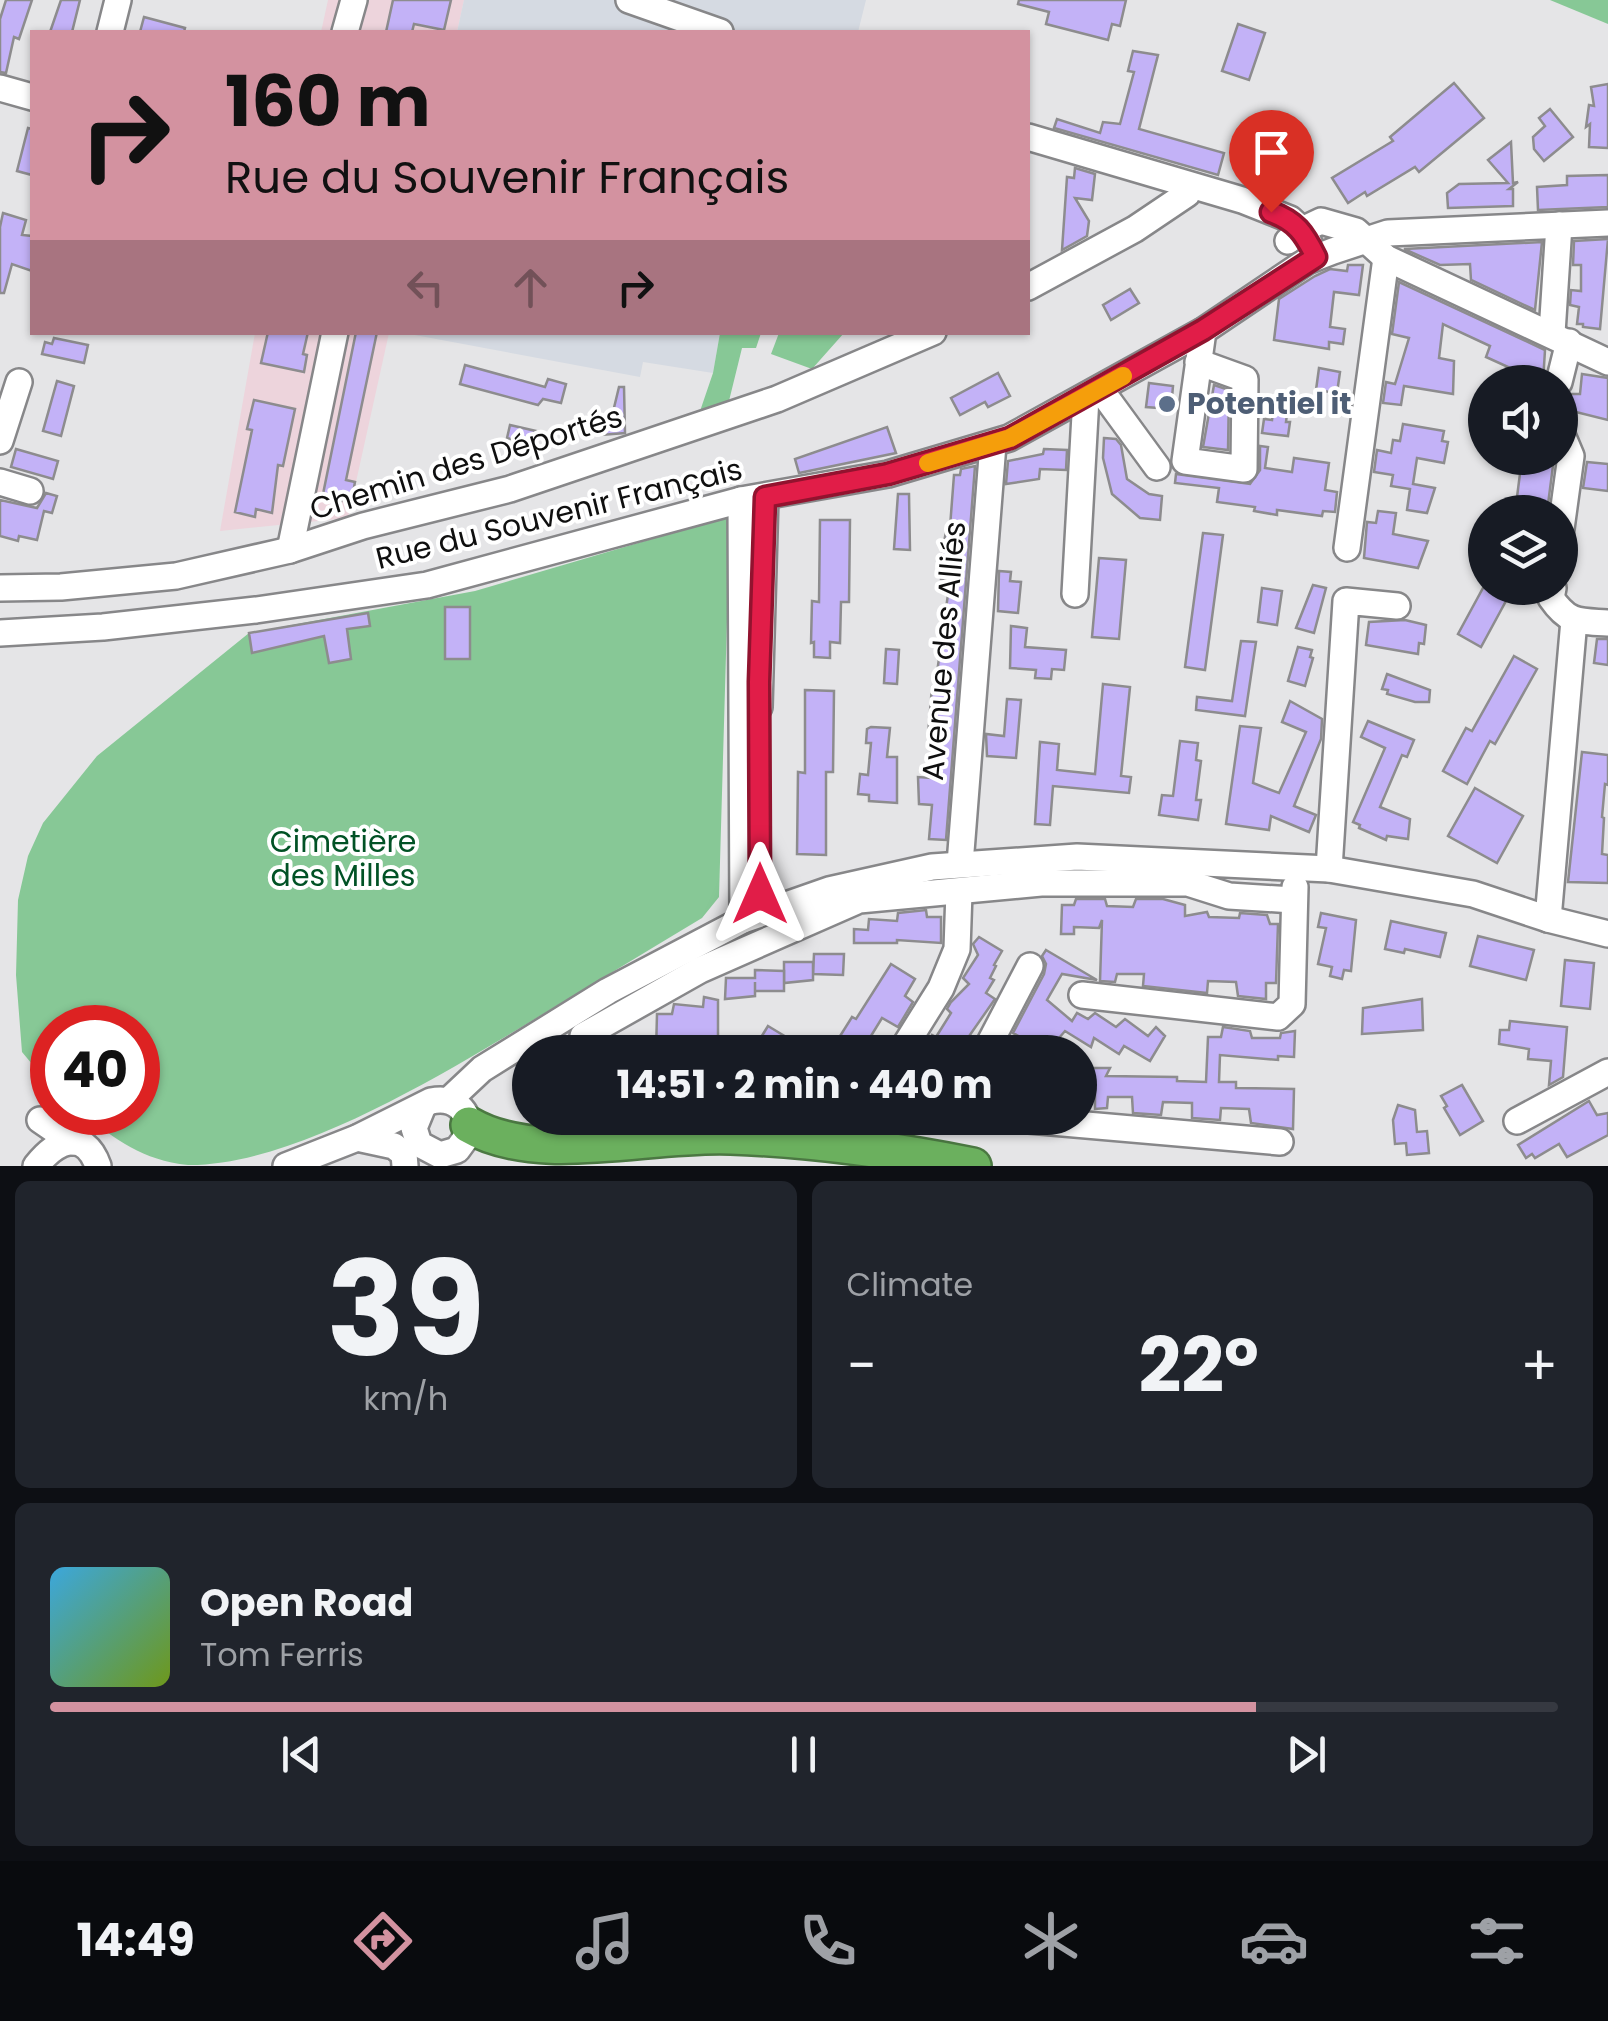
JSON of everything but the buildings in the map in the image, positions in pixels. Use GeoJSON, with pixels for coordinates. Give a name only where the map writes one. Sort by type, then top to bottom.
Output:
{"type":"FeatureCollection","features":[{"type":"Feature","properties":{"kind":"highway"},"geometry":{"type":"LineString","coordinates":[[452,1112],[487,1137],[517,1146],[559,1147],[728,1135],[880,1148],[973,1166]]}},
{"type":"Feature","properties":{"kind":"highway"},"geometry":{"type":"LineString","coordinates":[[611,1166],[714,1156],[929,1166]]}},
{"type":"Feature","properties":{"kind":"street"},"geometry":{"type":"LineString","coordinates":[[110,30],[118,0]]}},
{"type":"Feature","properties":{"kind":"street"},"geometry":{"type":"LineString","coordinates":[[345,30],[354,0]]}},
{"type":"Feature","properties":{"kind":"street"},"geometry":{"type":"LineString","coordinates":[[628,0],[714,30]]}},
{"type":"Feature","properties":{"kind":"street"},"geometry":{"type":"LineString","coordinates":[[0,88],[30,96]]}},
{"type":"Feature","properties":{"kind":"street"},"geometry":{"type":"LineString","coordinates":[[1030,138],[1242,200],[1290,219],[1295,236],[1316,257]]}},
{"type":"Feature","properties":{"kind":"street"},"geometry":{"type":"LineString","coordinates":[[1030,286],[1134,229],[1187,194],[1190,187]]}},
{"type":"Feature","properties":{"kind":"street"},"geometry":{"type":"LineString","coordinates":[[1276,280],[1295,236],[1321,222],[1356,232],[1386,258],[1608,362]]}},
{"type":"Feature","properties":{"kind":"street","name":"Rue du Souvenir Français"},"geometry":{"type":"LineString","coordinates":[[0,633],[103,627],[428,586],[753,499],[888,474],[993,444],[1203,330],[1316,257],[1388,233],[1608,223]]}},
{"type":"Feature","properties":{"kind":"street"},"geometry":{"type":"LineString","coordinates":[[1560,225],[1560,365]]}},
{"type":"Feature","properties":{"kind":"street"},"geometry":{"type":"LineString","coordinates":[[1347,548],[1386,258]]}},
{"type":"Feature","properties":{"kind":"street"},"geometry":{"type":"LineString","coordinates":[[1198,362],[1203,330]]}},
{"type":"Feature","properties":{"kind":"street"},"geometry":{"type":"LineString","coordinates":[[290,550],[334,335]]}},
{"type":"Feature","properties":{"kind":"street","name":"Chemin des Déportés"},"geometry":{"type":"LineString","coordinates":[[0,588],[176,576],[290,550],[363,526],[546,477],[778,399],[926,335]]}},
{"type":"Feature","properties":{"kind":"street"},"geometry":{"type":"LineString","coordinates":[[0,441],[18,382]]}},
{"type":"Feature","properties":{"kind":"street"},"geometry":{"type":"LineString","coordinates":[[1093,393],[1156,467]]}},
{"type":"Feature","properties":{"kind":"street"},"geometry":{"type":"LineString","coordinates":[[1074,594],[1093,393]]}},
{"type":"Feature","properties":{"kind":"street","name":"Avenue des Alliés"},"geometry":{"type":"LineString","coordinates":[[960,864],[993,444]]}},
{"type":"Feature","properties":{"kind":"street"},"geometry":{"type":"LineString","coordinates":[[0,482],[30,491]]}},
{"type":"Feature","properties":{"kind":"street"},"geometry":{"type":"LineString","coordinates":[[752,916],[753,499]]}},
{"type":"Feature","properties":{"kind":"street"},"geometry":{"type":"LineString","coordinates":[[1329,868],[1346,601],[1397,606]]}},
{"type":"Feature","properties":{"kind":"street"},"geometry":{"type":"LineString","coordinates":[[1557,605],[1564,616],[1574,620],[1608,623]]}},
{"type":"Feature","properties":{"kind":"street"},"geometry":{"type":"LineString","coordinates":[[1548,919],[1574,620]]}},
{"type":"Feature","properties":{"kind":"street"},"geometry":{"type":"LineString","coordinates":[[578,1035],[686,948],[752,916],[880,878],[960,864],[1077,857],[1329,868],[1473,894],[1608,934]]}},
{"type":"Feature","properties":{"kind":"street"},"geometry":{"type":"LineString","coordinates":[[1082,995],[1278,1017],[1292,1004],[1293,900],[1298,868]]}},
{"type":"Feature","properties":{"kind":"street"},"geometry":{"type":"LineString","coordinates":[[579,1035],[700,970],[859,900],[1041,883],[1188,883],[1229,896],[1293,900]]}},
{"type":"Feature","properties":{"kind":"street"},"geometry":{"type":"LineString","coordinates":[[912,1035],[941,988],[957,948],[959,892]]}},
{"type":"Feature","properties":{"kind":"street"},"geometry":{"type":"LineString","coordinates":[[994,1035],[1030,966]]}},
{"type":"Feature","properties":{"kind":"street"},"geometry":{"type":"LineString","coordinates":[[286,1166],[357,1138],[452,1112],[482,1069],[512,1059]]}},
{"type":"Feature","properties":{"kind":"street"},"geometry":{"type":"LineString","coordinates":[[1518,1121],[1608,1072]]}},
{"type":"Feature","properties":{"kind":"street"},"geometry":{"type":"LineString","coordinates":[[357,1138],[416,1155],[449,1154],[468,1135],[452,1112]]}},
{"type":"Feature","properties":{"kind":"street"},"geometry":{"type":"LineString","coordinates":[[416,1155],[414,1120],[452,1112]]}},
{"type":"Feature","properties":{"kind":"street"},"geometry":{"type":"LineString","coordinates":[[1097,1126],[1280,1142]]}},
{"type":"Feature","properties":{"kind":"street"},"geometry":{"type":"LineString","coordinates":[[49,1156],[90,1150],[103,1163]]}},
{"type":"Feature","properties":{"kind":"shaded area"},"geometry":{"type":"Polygon","coordinates":[[[328,0],[464,0],[457,30],[321,30],[328,0]]]}},
{"type":"Feature","properties":{"kind":"shaded area"},"geometry":{"type":"Polygon","coordinates":[[[464,0],[866,0],[858,30],[457,30],[464,0]]]}},
{"type":"Feature","properties":{"kind":"shaded area"},"geometry":{"type":"Polygon","coordinates":[[[255,335],[389,335],[348,518],[220,531],[255,335]]]}},
{"type":"Feature","properties":{"kind":"shaded area"},"geometry":{"type":"Polygon","coordinates":[[[415,335],[720,335],[713,373],[643,362],[640,377],[415,335]]]}},
{"type":"Feature","properties":{"kind":"green space"},"geometry":{"type":"Polygon","coordinates":[[[1550,0],[1608,0],[1608,24],[1550,0]]]}},
{"type":"Feature","properties":{"kind":"green space"},"geometry":{"type":"Polygon","coordinates":[[[720,335],[760,335],[756,348],[742,348],[728,405],[698,417],[713,373],[720,335]]]}},
{"type":"Feature","properties":{"kind":"green space"},"geometry":{"type":"Polygon","coordinates":[[[778,335],[842,335],[812,369],[771,354],[778,335]]]}},
{"type":"Feature","properties":{"kind":"green space","name":"Cimetière des Milles"},"geometry":{"type":"Polygon","coordinates":[[[730,516],[719,897],[702,918],[485,1049],[316,1136],[228,1161],[188,1165],[157,1159],[119,1140],[112,1135],[160,1135],[160,1005],[30,1005],[30,1062],[22,1052],[16,975],[18,900],[28,856],[43,823],[97,756],[249,633],[475,591],[730,516]]]}},
{"type":"Feature","properties":{"kind":"slow traffic"},"geometry":{"type":"LineString","coordinates":[[928,463],[1010,438],[1123,376]]}},
{"type":"Feature","properties":{"kind":"place","name":"Potentiel it"},"geometry":{"type":"Point","coordinates":[1167,404]}},
{"type":"Feature","properties":{"kind":"route"},"geometry":{"type":"LineString","coordinates":[[760,894],[759,682],[765,497],[888,474],[993,444],[1086,398],[1203,330],[1316,257],[1302,230],[1290,219],[1271,212]]}}]}
